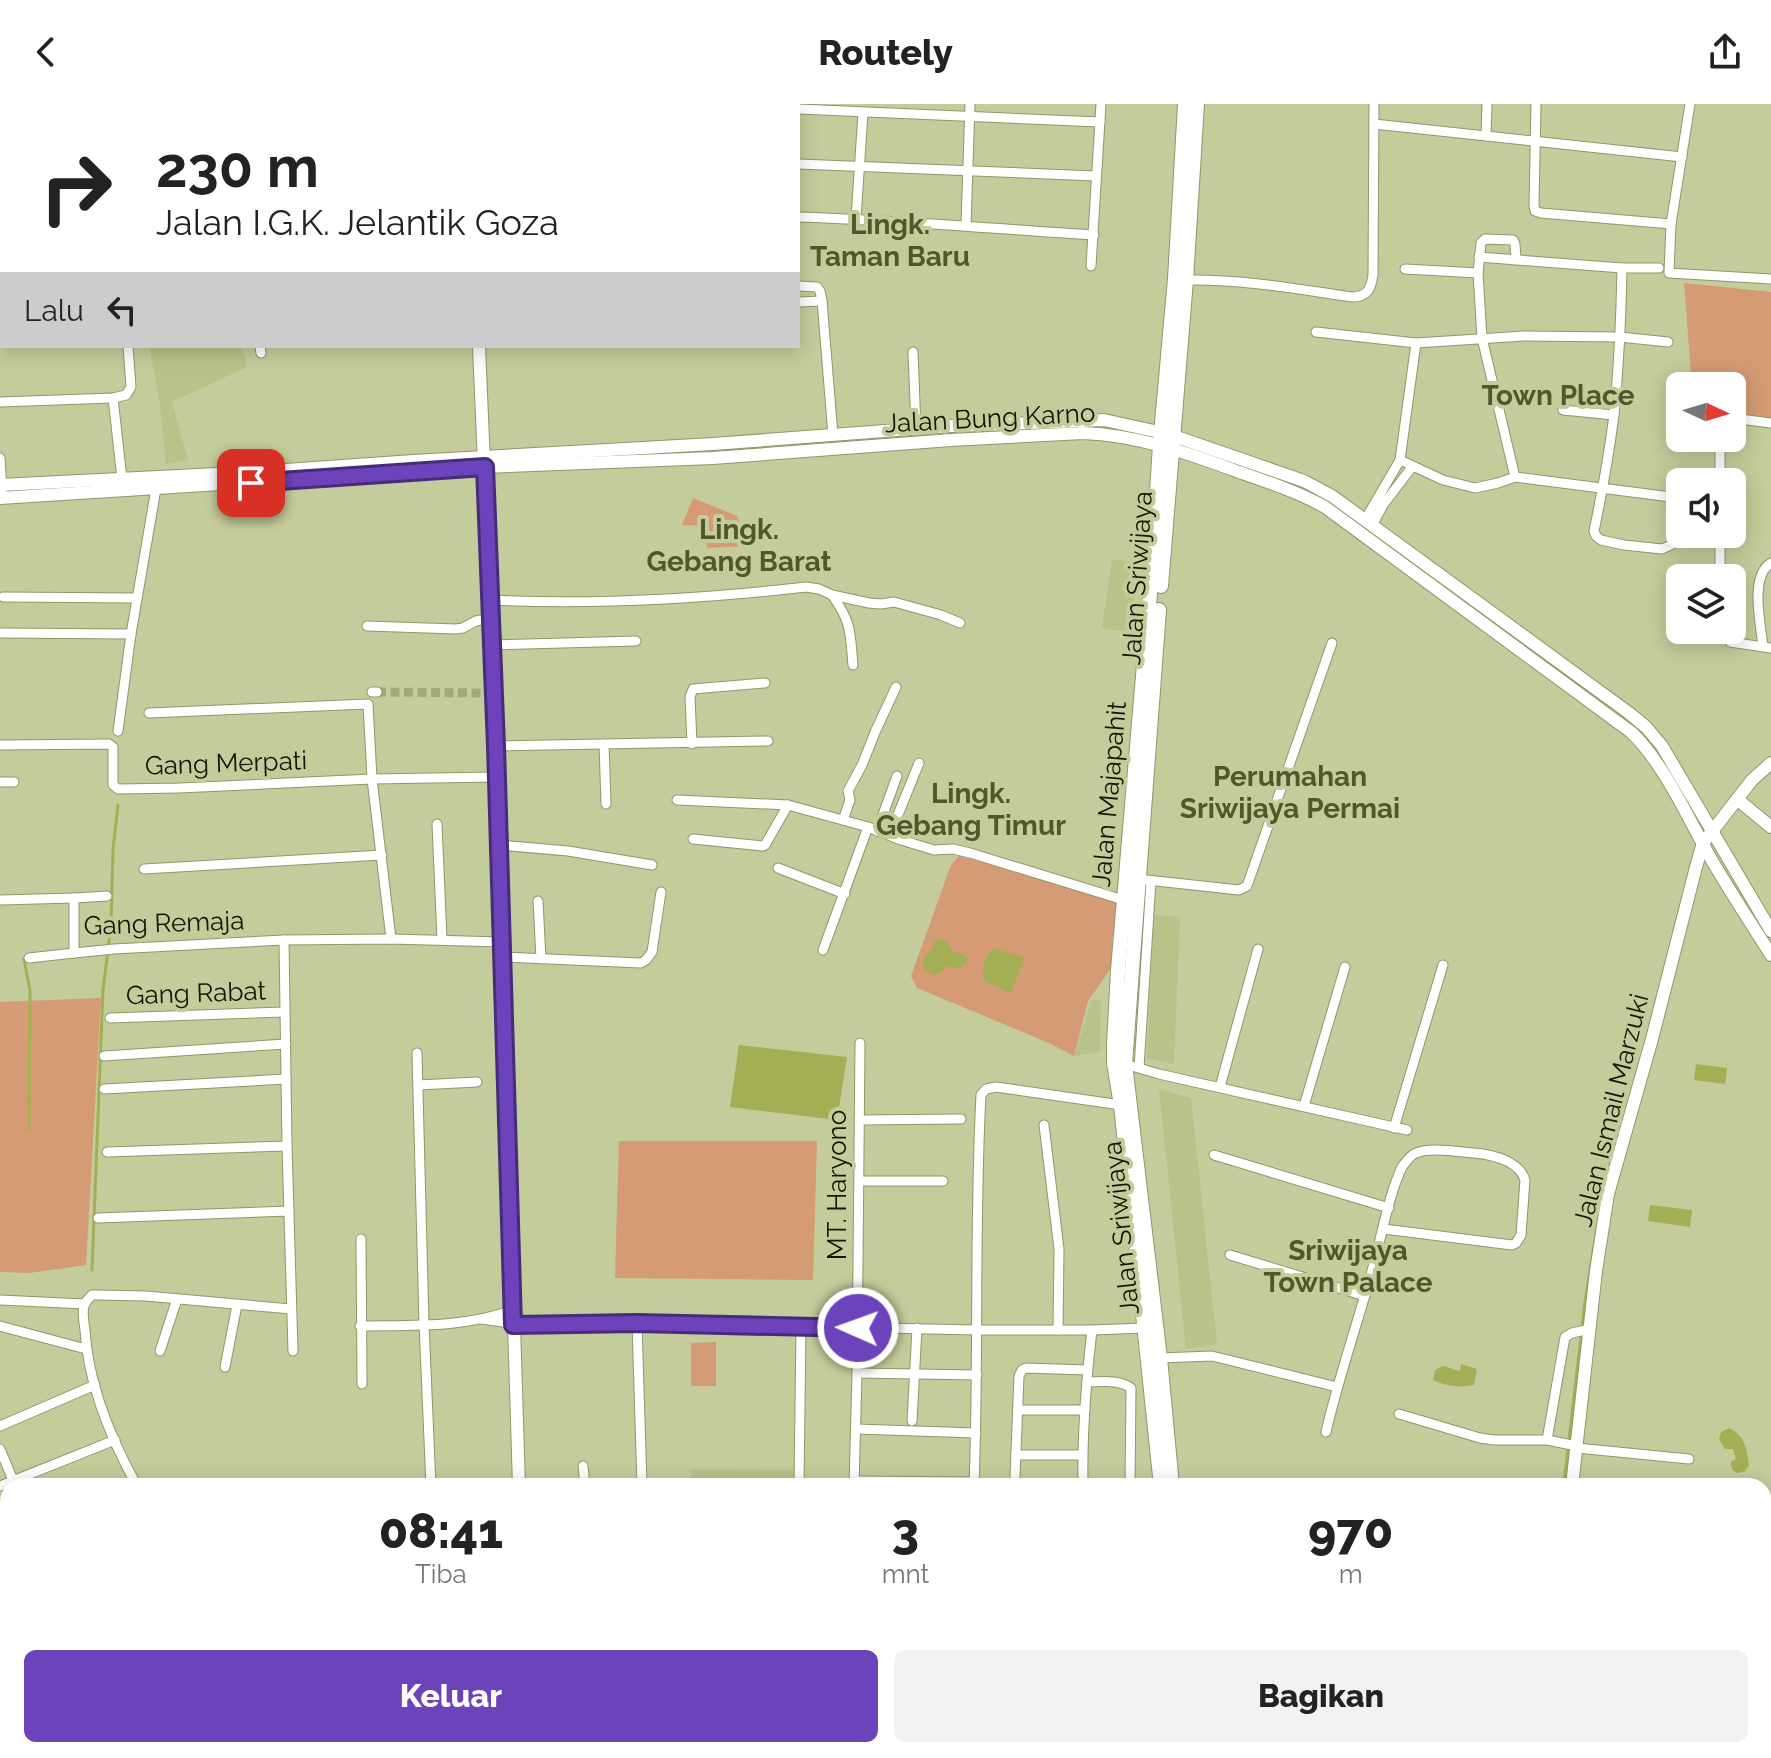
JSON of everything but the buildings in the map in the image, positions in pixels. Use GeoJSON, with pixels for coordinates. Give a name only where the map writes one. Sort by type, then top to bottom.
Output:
{"type":"FeatureCollection","features":[{"type":"Feature","properties":{"kind":"main road"},"geometry":{"type":"LineString","coordinates":[[484,462],[951,426],[1104,420],[1166,440],[1175,279],[1187,190],[1185,104]]}},
{"type":"Feature","properties":{"kind":"main road","name":"Jalan Sriwijaya"},"geometry":{"type":"LineString","coordinates":[[1171,1478],[1160,1358],[1139,1221],[1132,1066],[1130,902],[1139,873],[1166,440],[1186,280],[1187,190],[1197,104]]}},
{"type":"Feature","properties":{"kind":"main road"},"geometry":{"type":"LineString","coordinates":[[479,348],[491,645],[489,693],[496,746],[519,1478]]}},
{"type":"Feature","properties":{"kind":"main road"},"geometry":{"type":"LineString","coordinates":[[951,426],[951,440]]}},
{"type":"Feature","properties":{"kind":"main road","name":"Jalan Bung Karno"},"geometry":{"type":"LineString","coordinates":[[1,492],[484,462],[730,456],[1093,433],[1166,440],[1282,487],[1328,502],[1466,603]]}},
{"type":"Feature","properties":{"kind":"main road"},"geometry":{"type":"LineString","coordinates":[[729,442],[730,456]]}},
{"type":"Feature","properties":{"kind":"main road"},"geometry":{"type":"LineString","coordinates":[[1,492],[122,479],[157,483]]}},
{"type":"Feature","properties":{"kind":"main road"},"geometry":{"type":"LineString","coordinates":[[1328,502],[1369,523],[1466,603],[1612,709],[1646,727],[1662,746],[1771,931]]}},
{"type":"Feature","properties":{"kind":"main road"},"geometry":{"type":"LineString","coordinates":[[1612,709],[1645,745],[1703,843],[1767,941],[1771,955]]}},
{"type":"Feature","properties":{"kind":"main road"},"geometry":{"type":"LineString","coordinates":[[1703,843],[1752,780],[1771,763]]}},
{"type":"Feature","properties":{"kind":"main road"},"geometry":{"type":"LineString","coordinates":[[1737,799],[1771,827]]}},
{"type":"Feature","properties":{"kind":"main road","name":"Jalan Ismail Marzuki"},"geometry":{"type":"LineString","coordinates":[[1572,1478],[1571,1445],[1608,1194],[1703,843]]}},
{"type":"Feature","properties":{"kind":"main road","name":"Jalan Majapahit"},"geometry":{"type":"LineString","coordinates":[[1130,902],[1114,1063],[1139,1221],[1145,1328],[1160,1478]]}},
{"type":"Feature","properties":{"kind":"street"},"geometry":{"type":"LineString","coordinates":[[966,225],[970,104]]}},
{"type":"Feature","properties":{"kind":"street"},"geometry":{"type":"LineString","coordinates":[[1091,266],[1101,104]]}},
{"type":"Feature","properties":{"kind":"street"},"geometry":{"type":"LineString","coordinates":[[1186,280],[1251,282],[1352,297],[1366,294],[1373,275],[1374,104]]}},
{"type":"Feature","properties":{"kind":"street"},"geometry":{"type":"LineString","coordinates":[[1486,136],[1487,104]]}},
{"type":"Feature","properties":{"kind":"street"},"geometry":{"type":"LineString","coordinates":[[1536,104],[1534,205],[1538,212],[1671,224]]}},
{"type":"Feature","properties":{"kind":"street"},"geometry":{"type":"LineString","coordinates":[[1690,104],[1671,224],[1669,273],[1771,279]]}},
{"type":"Feature","properties":{"kind":"street"},"geometry":{"type":"LineString","coordinates":[[800,109],[1100,122]]}},
{"type":"Feature","properties":{"kind":"street"},"geometry":{"type":"LineString","coordinates":[[856,218],[861,110]]}},
{"type":"Feature","properties":{"kind":"street"},"geometry":{"type":"LineString","coordinates":[[1374,124],[1682,157]]}},
{"type":"Feature","properties":{"kind":"street"},"geometry":{"type":"LineString","coordinates":[[800,164],[1096,176]]}},
{"type":"Feature","properties":{"kind":"street"},"geometry":{"type":"LineString","coordinates":[[800,217],[856,218],[1094,235]]}},
{"type":"Feature","properties":{"kind":"street"},"geometry":{"type":"LineString","coordinates":[[1515,477],[1482,338],[1478,273],[1481,243],[1485,239],[1509,239],[1515,244],[1516,260]]}},
{"type":"Feature","properties":{"kind":"street"},"geometry":{"type":"LineString","coordinates":[[1479,257],[1659,268]]}},
{"type":"Feature","properties":{"kind":"street"},"geometry":{"type":"LineString","coordinates":[[1400,460],[1443,480],[1475,488],[1515,477],[1602,489],[1671,497],[1671,545],[1662,549],[1624,545],[1601,540],[1594,531],[1602,489],[1614,415],[1622,268]]}},
{"type":"Feature","properties":{"kind":"street"},"geometry":{"type":"LineString","coordinates":[[1405,269],[1478,273]]}},
{"type":"Feature","properties":{"kind":"street"},"geometry":{"type":"LineString","coordinates":[[800,286],[817,287],[820,291],[833,435]]}},
{"type":"Feature","properties":{"kind":"street"},"geometry":{"type":"LineString","coordinates":[[800,302],[822,301]]}},
{"type":"Feature","properties":{"kind":"street"},"geometry":{"type":"LineString","coordinates":[[1316,332],[1416,343],[1482,338],[1620,337],[1668,342]]}},
{"type":"Feature","properties":{"kind":"street"},"geometry":{"type":"LineString","coordinates":[[1369,523],[1375,504],[1400,460],[1416,343]]}},
{"type":"Feature","properties":{"kind":"street"},"geometry":{"type":"LineString","coordinates":[[0,402],[126,395],[131,387],[128,348]]}},
{"type":"Feature","properties":{"kind":"street"},"geometry":{"type":"LineString","coordinates":[[913,352],[916,429]]}},
{"type":"Feature","properties":{"kind":"street"},"geometry":{"type":"LineString","coordinates":[[113,398],[122,479]]}},
{"type":"Feature","properties":{"kind":"street"},"geometry":{"type":"LineString","coordinates":[[1563,410],[1614,415]]}},
{"type":"Feature","properties":{"kind":"street"},"geometry":{"type":"LineString","coordinates":[[1746,420],[1771,423]]}},
{"type":"Feature","properties":{"kind":"street"},"geometry":{"type":"LineString","coordinates":[[0,458],[1,492]]}},
{"type":"Feature","properties":{"kind":"street"},"geometry":{"type":"LineString","coordinates":[[1369,523],[1412,467]]}},
{"type":"Feature","properties":{"kind":"street"},"geometry":{"type":"LineString","coordinates":[[118,731],[157,483]]}},
{"type":"Feature","properties":{"kind":"street"},"geometry":{"type":"LineString","coordinates":[[1742,644],[1767,648],[1758,589],[1765,566],[1771,563]]}},
{"type":"Feature","properties":{"kind":"street"},"geometry":{"type":"LineString","coordinates":[[489,600],[614,602],[806,587],[878,604],[894,602],[960,623]]}},
{"type":"Feature","properties":{"kind":"street"},"geometry":{"type":"LineString","coordinates":[[832,595],[844,612],[851,630],[853,665]]}},
{"type":"Feature","properties":{"kind":"street"},"geometry":{"type":"LineString","coordinates":[[3,597],[137,598]]}},
{"type":"Feature","properties":{"kind":"street"},"geometry":{"type":"LineString","coordinates":[[367,626],[456,629],[490,618]]}},
{"type":"Feature","properties":{"kind":"street"},"geometry":{"type":"LineString","coordinates":[[0,633],[131,634]]}},
{"type":"Feature","properties":{"kind":"street"},"geometry":{"type":"LineString","coordinates":[[491,645],[636,641]]}},
{"type":"Feature","properties":{"kind":"street"},"geometry":{"type":"LineString","coordinates":[[1332,643],[1247,886],[1239,890],[1139,873],[1132,1066],[1407,1130]]}},
{"type":"Feature","properties":{"kind":"street"},"geometry":{"type":"LineString","coordinates":[[692,744],[690,697],[693,689],[765,683]]}},
{"type":"Feature","properties":{"kind":"street"},"geometry":{"type":"LineString","coordinates":[[843,820],[850,800],[848,791],[896,687]]}},
{"type":"Feature","properties":{"kind":"street"},"geometry":{"type":"LineString","coordinates":[[149,713],[368,704],[372,779],[391,939]]}},
{"type":"Feature","properties":{"kind":"street"},"geometry":{"type":"LineString","coordinates":[[496,746],[768,741]]}},
{"type":"Feature","properties":{"kind":"street","name":"Gang Merpati"},"geometry":{"type":"LineString","coordinates":[[0,745],[109,744],[113,747],[113,785],[118,789],[495,777]]}},
{"type":"Feature","properties":{"kind":"street"},"geometry":{"type":"LineString","coordinates":[[604,744],[606,804]]}},
{"type":"Feature","properties":{"kind":"street"},"geometry":{"type":"LineString","coordinates":[[891,836],[919,763]]}},
{"type":"Feature","properties":{"kind":"street"},"geometry":{"type":"LineString","coordinates":[[823,950],[897,776]]}},
{"type":"Feature","properties":{"kind":"street"},"geometry":{"type":"LineString","coordinates":[[0,782],[14,782]]}},
{"type":"Feature","properties":{"kind":"street"},"geometry":{"type":"LineString","coordinates":[[677,800],[795,807],[934,850],[953,849],[970,853],[1130,902]]}},
{"type":"Feature","properties":{"kind":"street"},"geometry":{"type":"LineString","coordinates":[[693,839],[763,846],[795,807]]}},
{"type":"Feature","properties":{"kind":"street"},"geometry":{"type":"LineString","coordinates":[[437,824],[442,939]]}},
{"type":"Feature","properties":{"kind":"street"},"geometry":{"type":"LineString","coordinates":[[498,845],[568,851],[652,865]]}},
{"type":"Feature","properties":{"kind":"street"},"geometry":{"type":"LineString","coordinates":[[144,869],[382,855]]}},
{"type":"Feature","properties":{"kind":"street"},"geometry":{"type":"LineString","coordinates":[[778,868],[845,894]]}},
{"type":"Feature","properties":{"kind":"street"},"geometry":{"type":"LineString","coordinates":[[502,957],[641,963],[652,952],[661,892]]}},
{"type":"Feature","properties":{"kind":"street"},"geometry":{"type":"LineString","coordinates":[[74,898],[107,896]]}},
{"type":"Feature","properties":{"kind":"street","name":"Gang Remaja"},"geometry":{"type":"LineString","coordinates":[[0,900],[74,898],[74,953],[284,940],[442,939],[502,942]]}},
{"type":"Feature","properties":{"kind":"street"},"geometry":{"type":"LineString","coordinates":[[538,901],[541,959]]}},
{"type":"Feature","properties":{"kind":"street"},"geometry":{"type":"LineString","coordinates":[[284,940],[293,1351]]}},
{"type":"Feature","properties":{"kind":"street"},"geometry":{"type":"LineString","coordinates":[[1220,1087],[1258,949]]}},
{"type":"Feature","properties":{"kind":"street"},"geometry":{"type":"LineString","coordinates":[[29,958],[74,953]]}},
{"type":"Feature","properties":{"kind":"street"},"geometry":{"type":"LineString","coordinates":[[1394,1128],[1443,965]]}},
{"type":"Feature","properties":{"kind":"street"},"geometry":{"type":"LineString","coordinates":[[1304,1106],[1345,967]]}},
{"type":"Feature","properties":{"kind":"street","name":"Gang Rabat"},"geometry":{"type":"LineString","coordinates":[[110,1018],[284,1012]]}},
{"type":"Feature","properties":{"kind":"street","name":"MT. Haryono"},"geometry":{"type":"LineString","coordinates":[[854,1478],[860,1043]]}},
{"type":"Feature","properties":{"kind":"street"},"geometry":{"type":"LineString","coordinates":[[104,1056],[286,1044]]}},
{"type":"Feature","properties":{"kind":"street"},"geometry":{"type":"LineString","coordinates":[[417,1053],[431,1478]]}},
{"type":"Feature","properties":{"kind":"street"},"geometry":{"type":"LineString","coordinates":[[104,1089],[286,1079]]}},
{"type":"Feature","properties":{"kind":"street"},"geometry":{"type":"LineString","coordinates":[[418,1085],[477,1082]]}},
{"type":"Feature","properties":{"kind":"street"},"geometry":{"type":"LineString","coordinates":[[974,1478],[981,1095],[986,1089],[996,1087],[1121,1105]]}},
{"type":"Feature","properties":{"kind":"street"},"geometry":{"type":"LineString","coordinates":[[859,1120],[961,1119]]}},
{"type":"Feature","properties":{"kind":"street"},"geometry":{"type":"LineString","coordinates":[[1044,1125],[1059,1249],[1058,1330]]}},
{"type":"Feature","properties":{"kind":"street"},"geometry":{"type":"LineString","coordinates":[[107,1152],[287,1146]]}},
{"type":"Feature","properties":{"kind":"street"},"geometry":{"type":"LineString","coordinates":[[1326,1432],[1337,1387],[1403,1165],[1412,1154],[1433,1150],[1494,1155],[1524,1175],[1519,1239],[1512,1245],[1384,1229]]}},
{"type":"Feature","properties":{"kind":"street"},"geometry":{"type":"LineString","coordinates":[[1214,1155],[1389,1208]]}},
{"type":"Feature","properties":{"kind":"street"},"geometry":{"type":"LineString","coordinates":[[859,1181],[943,1181]]}},
{"type":"Feature","properties":{"kind":"street"},"geometry":{"type":"LineString","coordinates":[[98,1218],[289,1211]]}},
{"type":"Feature","properties":{"kind":"street"},"geometry":{"type":"LineString","coordinates":[[361,1239],[362,1384]]}},
{"type":"Feature","properties":{"kind":"street"},"geometry":{"type":"LineString","coordinates":[[1230,1255],[1365,1296]]}},
{"type":"Feature","properties":{"kind":"street"},"geometry":{"type":"LineString","coordinates":[[133,1478],[115,1440],[86,1350],[83,1315],[85,1304],[92,1295],[146,1296],[291,1309]]}},
{"type":"Feature","properties":{"kind":"street"},"geometry":{"type":"LineString","coordinates":[[160,1351],[177,1299]]}},
{"type":"Feature","properties":{"kind":"street"},"geometry":{"type":"LineString","coordinates":[[0,1300],[85,1304]]}},
{"type":"Feature","properties":{"kind":"street"},"geometry":{"type":"LineString","coordinates":[[225,1367],[237,1305]]}},
{"type":"Feature","properties":{"kind":"street"},"geometry":{"type":"LineString","coordinates":[[360,1326],[482,1319],[512,1310]]}},
{"type":"Feature","properties":{"kind":"street"},"geometry":{"type":"LineString","coordinates":[[482,1319],[513,1325],[637,1323],[977,1330],[1145,1328]]}},
{"type":"Feature","properties":{"kind":"street"},"geometry":{"type":"LineString","coordinates":[[637,1323],[642,1478]]}},
{"type":"Feature","properties":{"kind":"street"},"geometry":{"type":"LineString","coordinates":[[0,1326],[86,1350]]}},
{"type":"Feature","properties":{"kind":"street"},"geometry":{"type":"LineString","coordinates":[[799,1478],[801,1326]]}},
{"type":"Feature","properties":{"kind":"street"},"geometry":{"type":"LineString","coordinates":[[912,1421],[917,1328]]}},
{"type":"Feature","properties":{"kind":"street"},"geometry":{"type":"LineString","coordinates":[[1083,1478],[1087,1370],[1092,1330]]}},
{"type":"Feature","properties":{"kind":"street"},"geometry":{"type":"LineString","coordinates":[[1547,1440],[1565,1337],[1587,1330]]}},
{"type":"Feature","properties":{"kind":"street"},"geometry":{"type":"LineString","coordinates":[[1160,1358],[1212,1356],[1337,1387]]}},
{"type":"Feature","properties":{"kind":"street"},"geometry":{"type":"LineString","coordinates":[[1015,1477],[1019,1376],[1022,1370],[1087,1370]]}},
{"type":"Feature","properties":{"kind":"street"},"geometry":{"type":"LineString","coordinates":[[857,1373],[977,1375]]}},
{"type":"Feature","properties":{"kind":"street"},"geometry":{"type":"LineString","coordinates":[[1087,1382],[1119,1382],[1131,1388],[1130,1478]]}},
{"type":"Feature","properties":{"kind":"street"},"geometry":{"type":"LineString","coordinates":[[0,1426],[95,1385]]}},
{"type":"Feature","properties":{"kind":"street"},"geometry":{"type":"LineString","coordinates":[[1018,1410],[1085,1410]]}},
{"type":"Feature","properties":{"kind":"street"},"geometry":{"type":"LineString","coordinates":[[1399,1414],[1480,1438],[1547,1440],[1689,1459]]}},
{"type":"Feature","properties":{"kind":"street"},"geometry":{"type":"LineString","coordinates":[[856,1429],[976,1433]]}},
{"type":"Feature","properties":{"kind":"street"},"geometry":{"type":"LineString","coordinates":[[18,1478],[115,1440]]}},
{"type":"Feature","properties":{"kind":"street"},"geometry":{"type":"LineString","coordinates":[[0,1449],[12,1478]]}},
{"type":"Feature","properties":{"kind":"street"},"geometry":{"type":"LineString","coordinates":[[1016,1455],[1082,1455]]}},
{"type":"Feature","properties":{"kind":"street"},"geometry":{"type":"LineString","coordinates":[[583,1466],[584,1478]]}},
{"type":"Feature","properties":{"kind":"shaded area"},"geometry":{"type":"Polygon","coordinates":[[[1684,283],[1771,292],[1771,419],[1746,416],[1746,372],[1691,372],[1684,283]]]}},
{"type":"Feature","properties":{"kind":"shaded area"},"geometry":{"type":"Polygon","coordinates":[[[149,348],[242,348],[247,367],[172,402],[188,460],[166,464],[159,398],[149,348]]]}},
{"type":"Feature","properties":{"kind":"shaded area"},"geometry":{"type":"Polygon","coordinates":[[[693,498],[737,516],[748,546],[707,548],[705,526],[682,525],[693,498]]]}},
{"type":"Feature","properties":{"kind":"shaded area"},"geometry":{"type":"Polygon","coordinates":[[[1112,559],[1139,563],[1129,632],[1102,628],[1112,559]]]}},
{"type":"Feature","properties":{"kind":"shaded area"},"geometry":{"type":"Polygon","coordinates":[[[959,856],[1118,900],[1112,967],[1088,1001],[1074,1056],[917,988],[911,976],[951,865],[959,856]]]}},
{"type":"Feature","properties":{"kind":"shaded area"},"geometry":{"type":"Polygon","coordinates":[[[1154,915],[1180,917],[1174,1064],[1147,1058],[1154,915]]]}},
{"type":"Feature","properties":{"kind":"shaded area"},"geometry":{"type":"Polygon","coordinates":[[[939,939],[946,940],[953,952],[965,955],[968,960],[960,969],[947,965],[935,975],[924,970],[924,957],[939,939]]]}},
{"type":"Feature","properties":{"kind":"shaded area"},"geometry":{"type":"Polygon","coordinates":[[[994,948],[1024,958],[1011,993],[984,981],[984,963],[994,948]]]}},
{"type":"Feature","properties":{"kind":"shaded area"},"geometry":{"type":"Polygon","coordinates":[[[101,998],[86,1265],[29,1273],[0,1272],[0,1002],[101,998]]]}},
{"type":"Feature","properties":{"kind":"shaded area"},"geometry":{"type":"Polygon","coordinates":[[[1092,999],[1101,1000],[1100,1052],[1074,1056],[1092,999]]]}},
{"type":"Feature","properties":{"kind":"shaded area"},"geometry":{"type":"Polygon","coordinates":[[[739,1045],[847,1057],[837,1120],[730,1107],[739,1045]]]}},
{"type":"Feature","properties":{"kind":"shaded area"},"geometry":{"type":"Polygon","coordinates":[[[1696,1064],[1727,1068],[1725,1084],[1694,1080],[1696,1064]]]}},
{"type":"Feature","properties":{"kind":"shaded area"},"geometry":{"type":"Polygon","coordinates":[[[1159,1089],[1191,1098],[1217,1344],[1186,1349],[1159,1089]]]}},
{"type":"Feature","properties":{"kind":"shaded area"},"geometry":{"type":"Polygon","coordinates":[[[619,1141],[817,1141],[813,1280],[615,1278],[619,1141]]]}},
{"type":"Feature","properties":{"kind":"shaded area"},"geometry":{"type":"Polygon","coordinates":[[[1650,1205],[1692,1210],[1690,1227],[1648,1221],[1650,1205]]]}},
{"type":"Feature","properties":{"kind":"shaded area"},"geometry":{"type":"Polygon","coordinates":[[[716,1342],[716,1386],[691,1386],[691,1343],[716,1342]]]}},
{"type":"Feature","properties":{"kind":"shaded area"},"geometry":{"type":"Polygon","coordinates":[[[1461,1364],[1477,1369],[1474,1385],[1453,1386],[1433,1380],[1435,1370],[1443,1366],[1460,1371],[1461,1364]]]}},
{"type":"Feature","properties":{"kind":"shaded area"},"geometry":{"type":"Polygon","coordinates":[[[1729,1428],[1742,1439],[1747,1454],[1749,1465],[1745,1471],[1738,1473],[1732,1470],[1731,1462],[1736,1459],[1733,1449],[1725,1449],[1719,1439],[1721,1432],[1729,1428]]]}},
{"type":"Feature","properties":{"kind":"shaded area"},"geometry":{"type":"Polygon","coordinates":[[[691,1469],[795,1470],[795,1478],[692,1478],[691,1469]]]}},
{"type":"Feature","properties":{"kind":"waterway"},"geometry":{"type":"LineString","coordinates":[[92,1270],[103,990],[111,925],[113,849],[118,805]]}},
{"type":"Feature","properties":{"kind":"waterway"},"geometry":{"type":"LineString","coordinates":[[24,959],[30,991],[29,1129]]}},
{"type":"Feature","properties":{"kind":"waterway"},"geometry":{"type":"LineString","coordinates":[[1609,1171],[1611,1159]]}},
{"type":"Feature","properties":{"kind":"waterway"},"geometry":{"type":"LineString","coordinates":[[1565,1478],[1585,1302],[1598,1221]]}},
{"type":"Feature","properties":{"kind":"tunnel"},"geometry":{"type":"LineString","coordinates":[[377,692],[485,693]]}},
{"type":"Feature","properties":{"kind":"district","name":"Lingk. Taman Baru"},"geometry":{"type":"Point","coordinates":[890,240]}},
{"type":"Feature","properties":{"kind":"district","name":"Town Place"},"geometry":{"type":"Point","coordinates":[1558,395]}},
{"type":"Feature","properties":{"kind":"district","name":"Lingk. Gebang Barat"},"geometry":{"type":"Point","coordinates":[739,545]}},
{"type":"Feature","properties":{"kind":"district","name":"Perumahan Sriwijaya Permai"},"geometry":{"type":"Point","coordinates":[1290,792]}},
{"type":"Feature","properties":{"kind":"district","name":"Lingk. Gebang Timur"},"geometry":{"type":"Point","coordinates":[971,809]}},
{"type":"Feature","properties":{"kind":"district","name":"Sriwijaya Town Palace"},"geometry":{"type":"Point","coordinates":[1348,1266]}},
{"type":"Feature","properties":{"kind":"route"},"geometry":{"type":"LineString","coordinates":[[251,483],[485,467],[513,1325],[637,1323],[858,1328]]}}]}
